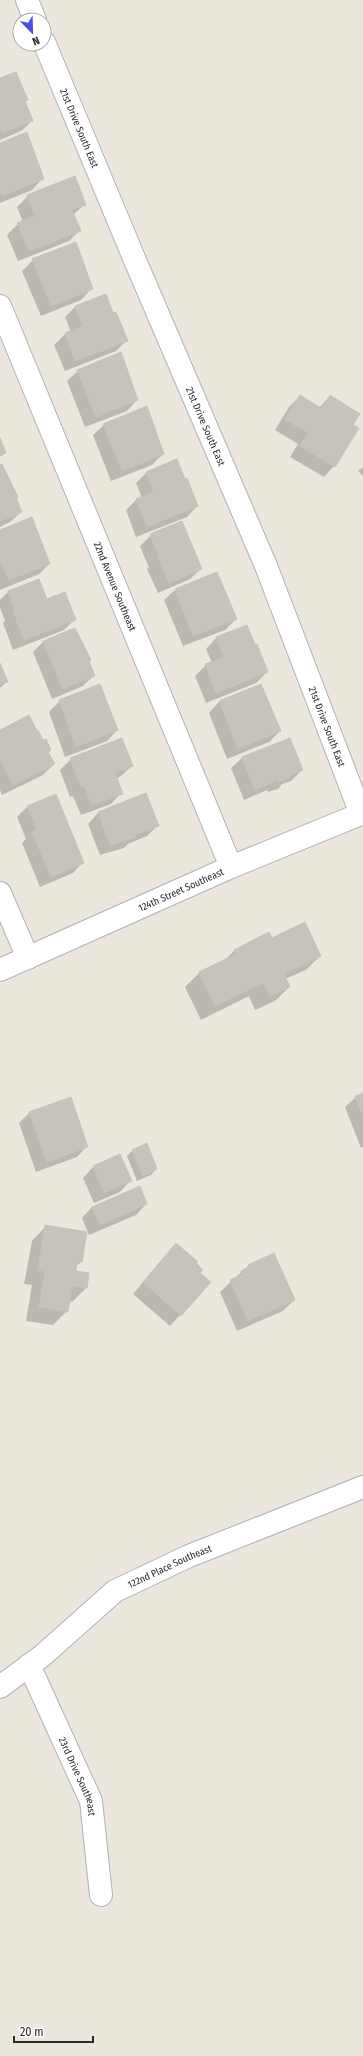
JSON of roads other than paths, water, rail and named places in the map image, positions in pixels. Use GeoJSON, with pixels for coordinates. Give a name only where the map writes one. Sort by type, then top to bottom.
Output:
{"type":"FeatureCollection","features":[{"type":"Feature","properties":{"kind":"street"},"geometry":{"type":"LineString","coordinates":[[27,0],[32,12]]}},
{"type":"Feature","properties":{"kind":"street","name":"21st Drive South East"},"geometry":{"type":"LineString","coordinates":[[48,52],[134,258],[266,566],[362,814]]}},
{"type":"Feature","properties":{"kind":"street","name":"22nd Avenue Southeast"},"geometry":{"type":"LineString","coordinates":[[0,306],[231,867]]}},
{"type":"Feature","properties":{"kind":"street","name":"124th Street Southeast"},"geometry":{"type":"LineString","coordinates":[[0,970],[231,867],[362,814]]}},
{"type":"Feature","properties":{"kind":"street"},"geometry":{"type":"LineString","coordinates":[[0,894],[28,958]]}},
{"type":"Feature","properties":{"kind":"street","name":"122nd Place Southeast"},"geometry":{"type":"LineString","coordinates":[[0,1687],[42,1656],[115,1591],[189,1556],[363,1487]]}},
{"type":"Feature","properties":{"kind":"street","name":"23rd Drive Southeast"},"geometry":{"type":"LineString","coordinates":[[29,1666],[91,1802],[101,1895]]}}]}
